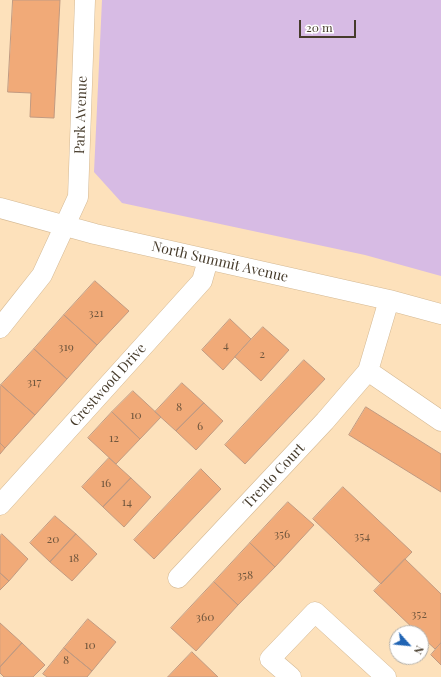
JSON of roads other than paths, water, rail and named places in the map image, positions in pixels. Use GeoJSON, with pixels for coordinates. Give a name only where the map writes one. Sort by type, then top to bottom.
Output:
{"type":"FeatureCollection","features":[{"type":"Feature","properties":{"kind":"street","name":"Park Avenue"},"geometry":{"type":"LineString","coordinates":[[0,328],[42,275],[78,197],[85,0]]}},
{"type":"Feature","properties":{"kind":"street","name":"North Summit Avenue"},"geometry":{"type":"LineString","coordinates":[[0,208],[64,226],[389,300],[441,314]]}},
{"type":"Feature","properties":{"kind":"street","name":"Crestwood Drive"},"geometry":{"type":"LineString","coordinates":[[0,505],[202,282],[208,260]]}},
{"type":"Feature","properties":{"kind":"street","name":"Trento Court"},"geometry":{"type":"LineString","coordinates":[[178,578],[325,422],[368,371],[389,300]]}},
{"type":"Feature","properties":{"kind":"street"},"geometry":{"type":"LineString","coordinates":[[368,371],[441,421]]}},
{"type":"Feature","properties":{"kind":"street"},"geometry":{"type":"LineString","coordinates":[[291,677],[270,659],[315,612],[386,677]]}}]}
